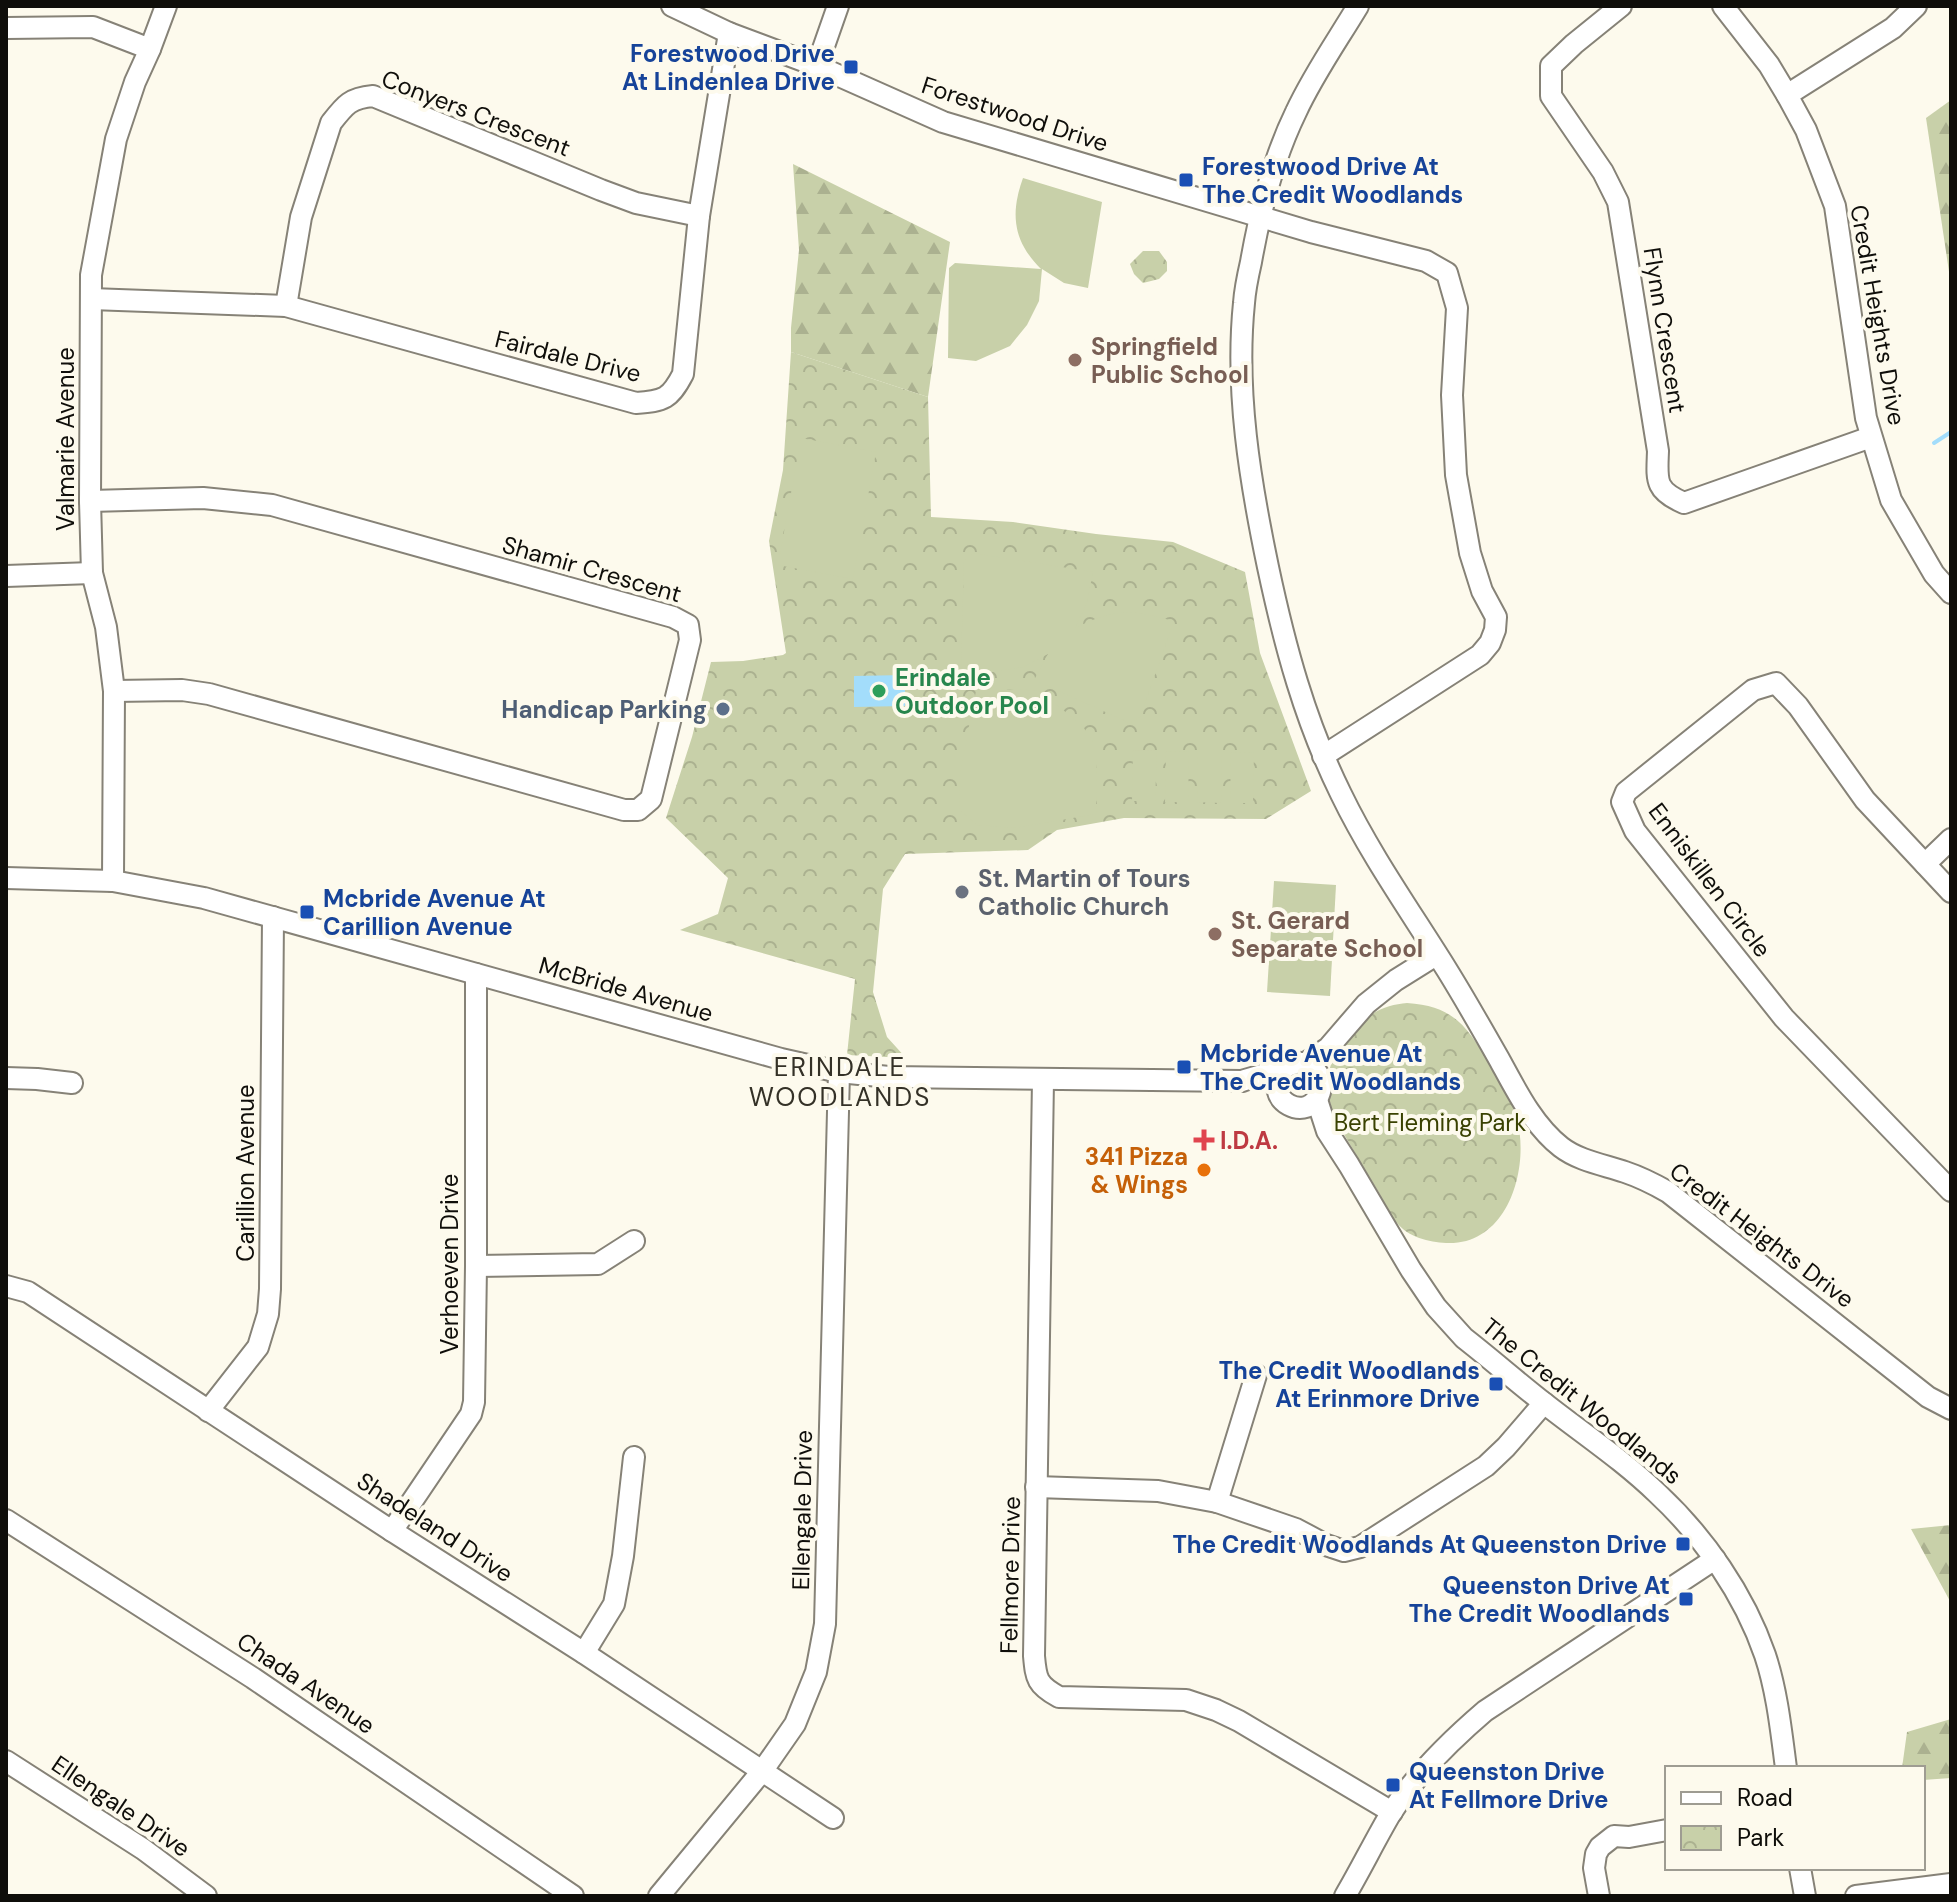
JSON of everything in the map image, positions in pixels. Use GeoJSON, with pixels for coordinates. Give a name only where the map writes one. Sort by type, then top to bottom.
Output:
{"type":"FeatureCollection","features":[{"type":"Feature","properties":{"kind":"street","name":"Valmarie Avenue"},"geometry":{"type":"LineString","coordinates":[[113,881],[114,691],[106,627],[92,573],[91,275],[116,139],[166,6]]}},
{"type":"Feature","properties":{"kind":"street","name":"Forestwood Drive"},"geometry":{"type":"LineString","coordinates":[[672,6],[943,122],[1311,232],[1426,261],[1447,273],[1457,308],[1452,395],[1456,475],[1470,553],[1482,591],[1496,617],[1495,630],[1490,643],[1480,655],[1323,756]]}},
{"type":"Feature","properties":{"kind":"street"},"geometry":{"type":"LineString","coordinates":[[817,66],[838,6]]}},
{"type":"Feature","properties":{"kind":"street"},"geometry":{"type":"LineString","coordinates":[[1304,1064],[1328,1048],[1366,1004],[1396,980],[1436,955],[1377,860],[1342,796],[1306,715],[1285,643],[1257,515],[1247,444],[1241,342],[1244,300],[1259,216],[1295,113],[1358,6]]}},
{"type":"Feature","properties":{"kind":"street","name":"Flynn Crescent"},"geometry":{"type":"LineString","coordinates":[[1621,6],[1551,66],[1551,96],[1603,172],[1618,202],[1658,451],[1657,481],[1669,496],[1684,503],[1871,437]]}},
{"type":"Feature","properties":{"kind":"street","name":"Credit Heights Drive"},"geometry":{"type":"LineString","coordinates":[[1723,6],[1769,65],[1806,130],[1835,206],[1871,437],[1891,500],[1934,574],[1951,593]]}},
{"type":"Feature","properties":{"kind":"street"},"geometry":{"type":"LineString","coordinates":[[1787,95],[1893,28],[1916,6]]}},
{"type":"Feature","properties":{"kind":"street"},"geometry":{"type":"LineString","coordinates":[[6,28],[93,27],[150,49]]}},
{"type":"Feature","properties":{"kind":"street","name":"Fairdale Drive"},"geometry":{"type":"LineString","coordinates":[[91,299],[286,306],[636,403],[656,401],[673,392],[683,374],[699,216],[729,33]]}},
{"type":"Feature","properties":{"kind":"street","name":"Conyers Crescent"},"geometry":{"type":"LineString","coordinates":[[286,306],[301,217],[331,123],[340,111],[357,98],[373,96],[636,203],[699,216]]}},
{"type":"Feature","properties":{"kind":"street","name":"Shamir Crescent"},"geometry":{"type":"LineString","coordinates":[[90,501],[203,498],[272,505],[673,617],[688,625],[690,640],[651,799],[638,810],[624,810],[209,694],[182,690],[114,691]]}},
{"type":"Feature","properties":{"kind":"street"},"geometry":{"type":"LineString","coordinates":[[6,576],[92,573]]}},
{"type":"Feature","properties":{"kind":"street","name":"Enniskillen Circle"},"geometry":{"type":"LineString","coordinates":[[1951,892],[1865,800],[1798,706],[1776,683],[1753,690],[1626,792],[1622,802],[1635,831],[1784,1018],[1951,1191]]}},
{"type":"Feature","properties":{"kind":"street"},"geometry":{"type":"LineString","coordinates":[[1925,864],[1951,839]]}},
{"type":"Feature","properties":{"kind":"street","name":"McBride Avenue"},"geometry":{"type":"LineString","coordinates":[[6,878],[113,881],[176,891],[781,1059],[839,1072],[889,1077],[1242,1081],[1284,1069]]}},
{"type":"Feature","properties":{"kind":"street","name":"Carillion Avenue"},"geometry":{"type":"LineString","coordinates":[[208,1411],[258,1347],[268,1314],[273,917]]}},
{"type":"Feature","properties":{"kind":"street","name":"Credit Heights Drive"},"geometry":{"type":"LineString","coordinates":[[1436,955],[1524,1105],[1562,1148],[1668,1192],[1928,1397],[1951,1409]]}},
{"type":"Feature","properties":{"kind":"street","name":"Verhoeven Drive"},"geometry":{"type":"LineString","coordinates":[[392,1531],[471,1414],[474,1402],[476,974]]}},
{"type":"Feature","properties":{"kind":"street"},"geometry":{"type":"LineString","coordinates":[[1320,1078],[1328,1048]]}},
{"type":"Feature","properties":{"kind":"street"},"geometry":{"type":"LineString","coordinates":[[1297,1063],[1304,1064],[1317,1072],[1322,1086],[1317,1100],[1311,1105],[1296,1108],[1283,1102],[1277,1082],[1284,1069],[1297,1063]]}},
{"type":"Feature","properties":{"kind":"street","name":"Ellengale Drive"},"geometry":{"type":"LineString","coordinates":[[659,1896],[763,1770],[795,1724],[816,1672],[825,1624],[839,1072]]}},
{"type":"Feature","properties":{"kind":"street"},"geometry":{"type":"LineString","coordinates":[[6,1078],[72,1083]]}},
{"type":"Feature","properties":{"kind":"street","name":"Fellmore Drive"},"geometry":{"type":"LineString","coordinates":[[1043,1080],[1036,1680],[1059,1697],[1186,1700],[1216,1710],[1392,1812]]}},
{"type":"Feature","properties":{"kind":"street","name":"McBride Avenue"},"geometry":{"type":"LineString","coordinates":[[1242,1081],[1279,1096]]}},
{"type":"Feature","properties":{"kind":"street","name":"The Credit Woodlands"},"geometry":{"type":"LineString","coordinates":[[1317,1100],[1327,1131],[1436,1307],[1464,1338],[1659,1494],[1715,1559],[1747,1612],[1765,1655],[1777,1703],[1786,1766]]}},
{"type":"Feature","properties":{"kind":"street","name":"The Credit Woodlands"},"geometry":{"type":"LineString","coordinates":[[1296,1108],[1327,1131]]}},
{"type":"Feature","properties":{"kind":"street"},"geometry":{"type":"LineString","coordinates":[[476,1266],[598,1264],[634,1241]]}},
{"type":"Feature","properties":{"kind":"street","name":"Shadeland Drive"},"geometry":{"type":"LineString","coordinates":[[6,1286],[28,1292],[833,1818]]}},
{"type":"Feature","properties":{"kind":"street"},"geometry":{"type":"LineString","coordinates":[[1217,1502],[1256,1375]]}},
{"type":"Feature","properties":{"kind":"street"},"geometry":{"type":"LineString","coordinates":[[1036,1487],[1158,1491],[1217,1502],[1296,1529],[1344,1551],[1360,1547],[1486,1466],[1544,1403]]}},
{"type":"Feature","properties":{"kind":"street"},"geometry":{"type":"LineString","coordinates":[[584,1653],[614,1604],[623,1556],[634,1457]]}},
{"type":"Feature","properties":{"kind":"street","name":"Chada Avenue"},"geometry":{"type":"LineString","coordinates":[[6,1520],[253,1678],[573,1896]]}},
{"type":"Feature","properties":{"kind":"street"},"geometry":{"type":"LineString","coordinates":[[1345,1896],[1392,1812],[1451,1740],[1485,1711],[1715,1559]]}},
{"type":"Feature","properties":{"kind":"street","name":"Ellengale Drive"},"geometry":{"type":"LineString","coordinates":[[6,1761],[143,1849],[206,1896]]}},
{"type":"Feature","properties":{"kind":"street"},"geometry":{"type":"LineString","coordinates":[[1599,1896],[1594,1868],[1600,1847],[1614,1836],[1629,1837],[1665,1830]]}},
{"type":"Feature","properties":{"kind":"street"},"geometry":{"type":"LineString","coordinates":[[1800,1870],[1805,1896]]}},
{"type":"Feature","properties":{"kind":"street"},"geometry":{"type":"LineString","coordinates":[[1856,1896],[1951,1884]]}},
{"type":"Feature","properties":{"kind":"green space"},"geometry":{"type":"Polygon","coordinates":[[[1951,100],[1951,285],[1926,118],[1951,100]]]}},
{"type":"Feature","properties":{"kind":"green space"},"geometry":{"type":"Polygon","coordinates":[[[793,164],[950,242],[928,397],[791,352],[799,250],[793,164]]]}},
{"type":"Feature","properties":{"kind":"green space"},"geometry":{"type":"Polygon","coordinates":[[[1023,178],[1102,202],[1088,288],[1064,283],[1042,269],[1039,301],[1027,325],[1010,346],[976,361],[948,358],[949,268],[955,263],[1041,269],[1025,248],[1017,226],[1016,203],[1023,178]]]}},
{"type":"Feature","properties":{"kind":"green space"},"geometry":{"type":"Polygon","coordinates":[[[1143,251],[1159,251],[1167,262],[1167,271],[1159,279],[1143,283],[1134,274],[1130,264],[1143,251]]]}},
{"type":"Feature","properties":{"kind":"green space"},"geometry":{"type":"Polygon","coordinates":[[[791,352],[928,397],[931,517],[1013,522],[1173,542],[1245,572],[1260,653],[1311,791],[1266,819],[1124,818],[1057,830],[1028,850],[905,854],[883,889],[873,992],[887,1037],[906,1058],[847,1055],[855,979],[680,930],[718,914],[728,878],[666,818],[692,737],[711,662],[743,661],[786,653],[769,541],[783,470],[791,352]]]}},
{"type":"Feature","properties":{"kind":"green space"},"geometry":{"type":"Polygon","coordinates":[[[801,438],[876,452],[853,579],[778,565],[801,438]]]}},
{"type":"Feature","properties":{"kind":"green space"},"geometry":{"type":"Polygon","coordinates":[[[973,553],[1093,572],[1087,603],[1075,628],[1123,612],[1174,621],[1140,717],[1130,723],[1034,680],[1048,654],[1023,667],[992,672],[961,667],[964,561],[973,553]]]}},
{"type":"Feature","properties":{"kind":"green space"},"geometry":{"type":"Polygon","coordinates":[[[976,691],[1039,691],[1082,725],[1093,742],[1097,754],[1096,814],[1015,828],[977,825],[960,810],[959,776],[976,691]]]}},
{"type":"Feature","properties":{"kind":"green space"},"geometry":{"type":"Polygon","coordinates":[[[1133,750],[1157,751],[1155,801],[1132,801],[1133,750]]]}},
{"type":"Feature","properties":{"kind":"green space"},"geometry":{"type":"Polygon","coordinates":[[[1166,751],[1189,752],[1188,802],[1165,802],[1166,751]]]}},
{"type":"Feature","properties":{"kind":"green space"},"geometry":{"type":"Polygon","coordinates":[[[1198,752],[1222,752],[1221,803],[1197,802],[1198,752]]]}},
{"type":"Feature","properties":{"kind":"green space"},"geometry":{"type":"Polygon","coordinates":[[[1231,752],[1254,753],[1253,803],[1230,803],[1231,752]]]}},
{"type":"Feature","properties":{"kind":"green space"},"geometry":{"type":"Polygon","coordinates":[[[1274,881],[1336,885],[1330,996],[1267,992],[1274,881]]]}},
{"type":"Feature","properties":{"kind":"green space","name":"Bert Fleming Park"},"geometry":{"type":"Polygon","coordinates":[[[1407,1003],[1449,1014],[1467,1030],[1506,1092],[1517,1119],[1520,1159],[1510,1200],[1499,1218],[1485,1232],[1467,1241],[1433,1241],[1419,1238],[1402,1228],[1389,1212],[1332,1112],[1329,1075],[1341,1047],[1372,1014],[1389,1006],[1407,1003]]]}},
{"type":"Feature","properties":{"kind":"green space"},"geometry":{"type":"Polygon","coordinates":[[[1951,1525],[1951,1603],[1911,1529],[1951,1525]]]}},
{"type":"Feature","properties":{"kind":"green space"},"geometry":{"type":"Polygon","coordinates":[[[1951,1719],[1951,1778],[1925,1780],[1925,1766],[1902,1766],[1907,1732],[1951,1719]]]}},
{"type":"Feature","properties":{"kind":"water","name":"Erindale Outdoor Pool"},"geometry":{"type":"Polygon","coordinates":[[[905,675],[905,706],[854,707],[854,676],[905,675]]]}},
{"type":"Feature","properties":{"kind":"waterway"},"geometry":{"type":"LineString","coordinates":[[1934,443],[1951,432]]}},
{"type":"Feature","properties":{"kind":"place","name":"Forestwood Drive At Lindenlea Drive"},"geometry":{"type":"Point","coordinates":[851,67]}},
{"type":"Feature","properties":{"kind":"place","name":"Forestwood Drive At The Credit Woodlands"},"geometry":{"type":"Point","coordinates":[1186,180]}},
{"type":"Feature","properties":{"kind":"place","name":"Springfield Public School"},"geometry":{"type":"Point","coordinates":[1075,360]}},
{"type":"Feature","properties":{"kind":"place","name":"Erindale Outdoor Pool"},"geometry":{"type":"Point","coordinates":[879,691]}},
{"type":"Feature","properties":{"kind":"place","name":"Handicap Parking"},"geometry":{"type":"Point","coordinates":[723,709]}},
{"type":"Feature","properties":{"kind":"place","name":"St. Martin of Tours Catholic Church"},"geometry":{"type":"Point","coordinates":[962,892]}},
{"type":"Feature","properties":{"kind":"place","name":"Mcbride Avenue At Carillion Avenue"},"geometry":{"type":"Point","coordinates":[307,912]}},
{"type":"Feature","properties":{"kind":"place","name":"St. Gerard Separate School"},"geometry":{"type":"Point","coordinates":[1215,934]}},
{"type":"Feature","properties":{"kind":"place","name":"Mcbride Avenue At The Credit Woodlands"},"geometry":{"type":"Point","coordinates":[1184,1067]}},
{"type":"Feature","properties":{"kind":"place","name":"I.D.A."},"geometry":{"type":"Point","coordinates":[1204,1140]}},
{"type":"Feature","properties":{"kind":"place","name":"341 Pizza & Wings"},"geometry":{"type":"Point","coordinates":[1204,1170]}},
{"type":"Feature","properties":{"kind":"place","name":"The Credit Woodlands At Erinmore Drive"},"geometry":{"type":"Point","coordinates":[1496,1384]}},
{"type":"Feature","properties":{"kind":"place","name":"The Credit Woodlands At Queenston Drive"},"geometry":{"type":"Point","coordinates":[1683,1544]}},
{"type":"Feature","properties":{"kind":"place","name":"Queenston Drive At The Credit Woodlands"},"geometry":{"type":"Point","coordinates":[1686,1599]}},
{"type":"Feature","properties":{"kind":"place","name":"Queenston Drive At Fellmore Drive"},"geometry":{"type":"Point","coordinates":[1393,1785]}},
{"type":"Feature","properties":{"kind":"district","name":"ERINDALE WOODLANDS"},"geometry":{"type":"Point","coordinates":[840,1082]}}]}
